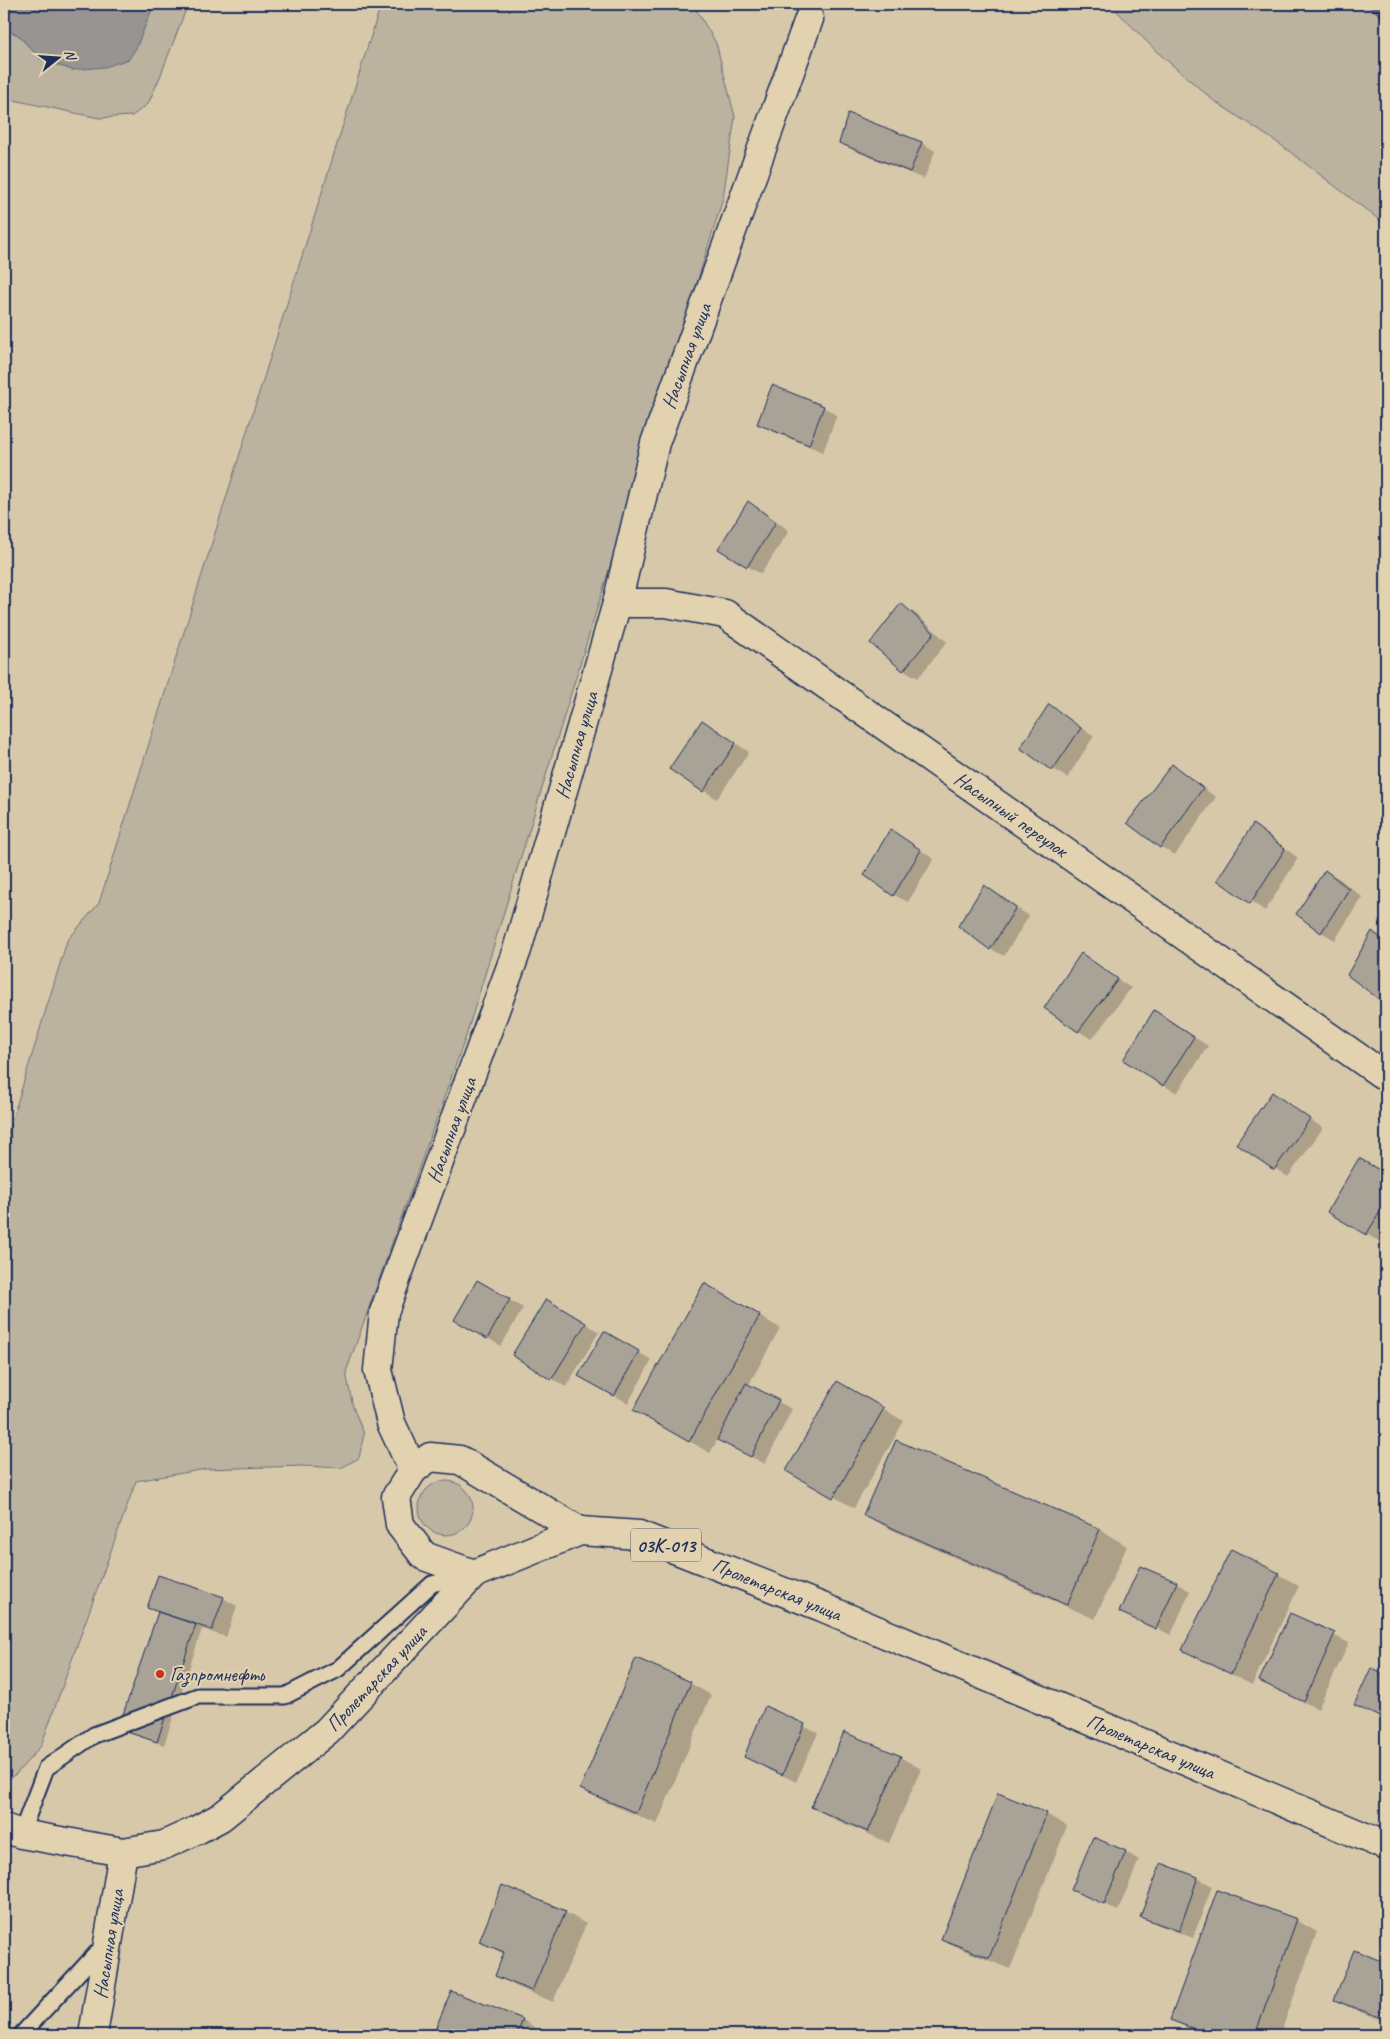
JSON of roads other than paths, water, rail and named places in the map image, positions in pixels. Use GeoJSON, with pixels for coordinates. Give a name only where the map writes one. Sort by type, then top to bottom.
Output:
{"type":"FeatureCollection","features":[{"type":"Feature","properties":{"kind":"street","name":"Насыпная улица"},"geometry":{"type":"LineString","coordinates":[[413,1470],[391,1423],[378,1370],[384,1312],[518,950],[618,602],[655,443],[809,19]]}},
{"type":"Feature","properties":{"kind":"street","name":"Насыпный переулок"},"geometry":{"type":"LineString","coordinates":[[618,602],[666,604],[724,614],[1386,1076]]}},
{"type":"Feature","properties":{"kind":"street"},"geometry":{"type":"LineString","coordinates":[[474,1574],[424,1556],[400,1525],[396,1497],[413,1470],[430,1457],[460,1460],[580,1531]]}},
{"type":"Feature","properties":{"kind":"street","name":"Пролетарская улица"},"geometry":{"type":"LineString","coordinates":[[12,1831],[123,1852],[164,1845],[221,1817],[327,1731],[474,1574],[580,1531],[639,1535],[822,1607],[1386,1846]]}},
{"type":"Feature","properties":{"kind":"street","name":"Насыпная улица"},"geometry":{"type":"LineString","coordinates":[[93,2035],[123,1852]]}},
{"type":"Feature","properties":{"kind":"lane"},"geometry":{"type":"LineString","coordinates":[[12,1831],[46,1768],[94,1735],[198,1696],[286,1696],[338,1669],[432,1584],[474,1574]]}},
{"type":"Feature","properties":{"kind":"lane"},"geometry":{"type":"LineString","coordinates":[[21,2035],[109,1939]]}},
{"type":"Feature","properties":{"kind":"waterway"},"geometry":{"type":"LineString","coordinates":[[1374,4],[1386,15]]}},
{"type":"Feature","properties":{"kind":"place","name":"Газпромнефть"},"geometry":{"type":"Point","coordinates":[160,1674]}}]}
